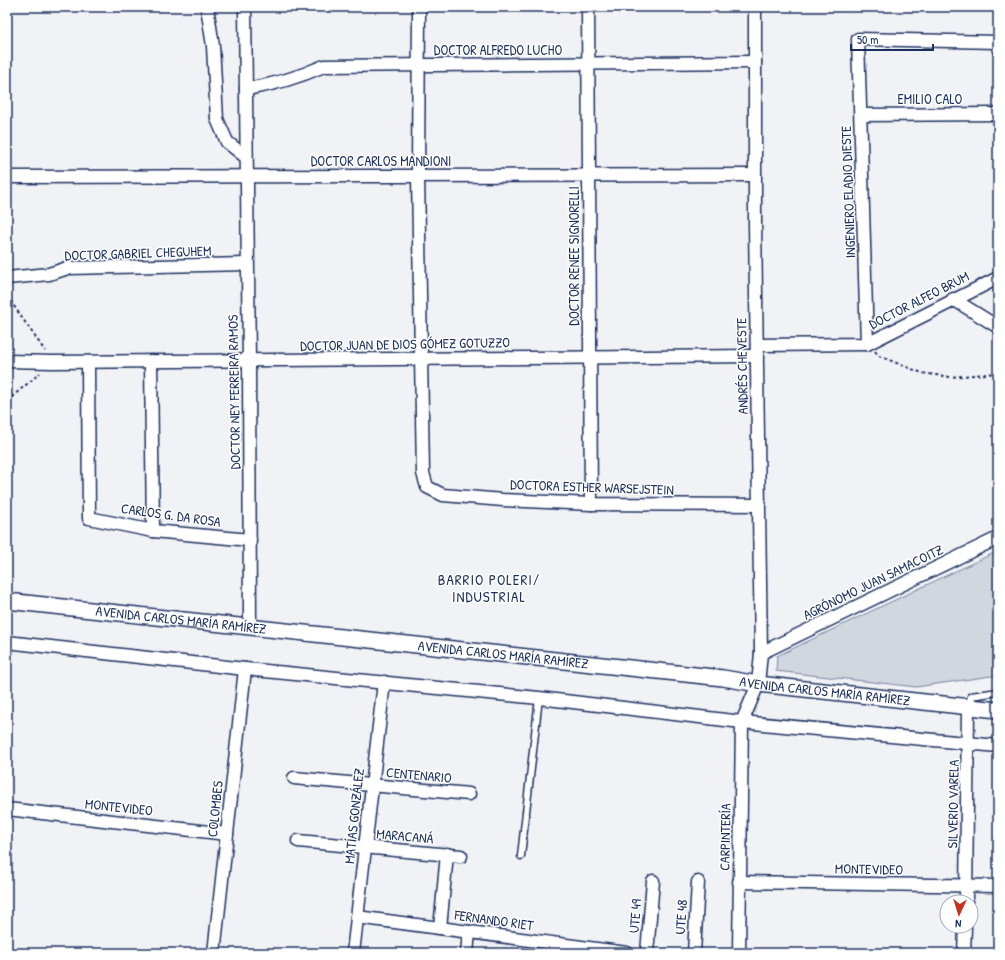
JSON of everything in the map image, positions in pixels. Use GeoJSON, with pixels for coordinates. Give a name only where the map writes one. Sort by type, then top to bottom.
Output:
{"type":"FeatureCollection","features":[{"type":"Feature","properties":{"kind":"street"},"geometry":{"type":"LineString","coordinates":[[207,7],[213,46],[217,119],[227,142],[246,157]]}},
{"type":"Feature","properties":{"kind":"street","name":"DOCTOR NEY FERREIRA RAMOS"},"geometry":{"type":"LineString","coordinates":[[244,7],[247,264],[250,360],[250,627]]}},
{"type":"Feature","properties":{"kind":"street"},"geometry":{"type":"LineString","coordinates":[[419,7],[418,176],[422,359]]}},
{"type":"Feature","properties":{"kind":"street","name":"DOCTOR RENEE SIGNORELLI"},"geometry":{"type":"LineString","coordinates":[[588,7],[591,504]]}},
{"type":"Feature","properties":{"kind":"street","name":"ANDRÉS CHEVESTE"},"geometry":{"type":"LineString","coordinates":[[742,722],[758,684],[760,653],[755,175],[755,7]]}},
{"type":"Feature","properties":{"kind":"street","name":"INGENIERO ELADIO DIESTE"},"geometry":{"type":"LineString","coordinates":[[867,344],[858,39],[998,45]]}},
{"type":"Feature","properties":{"kind":"street","name":"DOCTOR ALFREDO LUCHO"},"geometry":{"type":"LineString","coordinates":[[246,89],[282,81],[324,66],[755,62]]}},
{"type":"Feature","properties":{"kind":"street","name":"EMILIO CALO"},"geometry":{"type":"LineString","coordinates":[[861,115],[998,114]]}},
{"type":"Feature","properties":{"kind":"street","name":"DOCTOR CARLOS MANDIONI"},"geometry":{"type":"LineString","coordinates":[[7,177],[755,175]]}},
{"type":"Feature","properties":{"kind":"street","name":"DOCTOR GABRIEL CHEGUHEM"},"geometry":{"type":"LineString","coordinates":[[7,278],[49,274],[68,268],[247,264]]}},
{"type":"Feature","properties":{"kind":"street","name":"DOCTOR ALFEO BRUM"},"geometry":{"type":"LineString","coordinates":[[757,350],[867,344],[953,299],[998,278]]}},
{"type":"Feature","properties":{"kind":"street"},"geometry":{"type":"LineString","coordinates":[[953,299],[998,326]]}},
{"type":"Feature","properties":{"kind":"street","name":"DOCTOR JUAN DE DIOS GÓMEZ GOTUZZO"},"geometry":{"type":"LineString","coordinates":[[7,361],[151,362],[589,357],[757,350]]}},
{"type":"Feature","properties":{"kind":"street","name":"DOCTORA ESTHER WARSEJSTEIN"},"geometry":{"type":"LineString","coordinates":[[422,359],[423,473],[426,487],[443,496],[591,504],[759,505]]}},
{"type":"Feature","properties":{"kind":"street","name":"CARLOS G. DA ROSA"},"geometry":{"type":"LineString","coordinates":[[88,362],[89,518],[153,531],[250,540]]}},
{"type":"Feature","properties":{"kind":"street"},"geometry":{"type":"LineString","coordinates":[[151,362],[153,531]]}},
{"type":"Feature","properties":{"kind":"street","name":"AGRÓNOMO JUAN SAMACOITZ"},"geometry":{"type":"LineString","coordinates":[[760,653],[998,538]]}},
{"type":"Feature","properties":{"kind":"street","name":"AVENIDA CARLOS MARÍA RAMÍREZ"},"geometry":{"type":"LineString","coordinates":[[7,601],[723,678],[758,684],[998,710]]}},
{"type":"Feature","properties":{"kind":"street"},"geometry":{"type":"LineString","coordinates":[[7,642],[539,698],[742,722],[998,746]]}},
{"type":"Feature","properties":{"kind":"street","name":"COLOMBES"},"geometry":{"type":"LineString","coordinates":[[214,953],[245,668]]}},
{"type":"Feature","properties":{"kind":"street","name":"MATÍAS GONZÁLEZ"},"geometry":{"type":"LineString","coordinates":[[353,953],[384,682]]}},
{"type":"Feature","properties":{"kind":"street","name":"SILVERIO VARELA"},"geometry":{"type":"LineString","coordinates":[[966,894],[969,744],[968,706]]}},
{"type":"Feature","properties":{"kind":"street","name":"CARPINTERÍA"},"geometry":{"type":"LineString","coordinates":[[739,953],[742,722]]}},
{"type":"Feature","properties":{"kind":"street","name":"CENTENARIO"},"geometry":{"type":"LineString","coordinates":[[294,778],[469,794]]}},
{"type":"Feature","properties":{"kind":"street","name":"MONTEVIDEO"},"geometry":{"type":"LineString","coordinates":[[7,809],[227,834]]}},
{"type":"Feature","properties":{"kind":"street","name":"MARACANÁ"},"geometry":{"type":"LineString","coordinates":[[298,841],[461,856]]}},
{"type":"Feature","properties":{"kind":"street"},"geometry":{"type":"LineString","coordinates":[[440,928],[447,854]]}},
{"type":"Feature","properties":{"kind":"street","name":"UTE 49"},"geometry":{"type":"LineString","coordinates":[[647,953],[653,881]]}},
{"type":"Feature","properties":{"kind":"street","name":"UTE 48"},"geometry":{"type":"LineString","coordinates":[[694,953],[698,882]]}},
{"type":"Feature","properties":{"kind":"street","name":"MONTEVIDEO"},"geometry":{"type":"LineString","coordinates":[[739,882],[998,886]]}},
{"type":"Feature","properties":{"kind":"street","name":"FERNANDO RIET"},"geometry":{"type":"LineString","coordinates":[[357,917],[607,952],[627,953]]}},
{"type":"Feature","properties":{"kind":"street"},"geometry":{"type":"LineString","coordinates":[[466,953],[468,932]]}},
{"type":"Feature","properties":{"kind":"street"},"geometry":{"type":"LineString","coordinates":[[964,953],[965,934]]}},
{"type":"Feature","properties":{"kind":"lane"},"geometry":{"type":"LineString","coordinates":[[968,706],[971,696],[998,692]]}},
{"type":"Feature","properties":{"kind":"lane"},"geometry":{"type":"LineString","coordinates":[[521,856],[539,698]]}},
{"type":"Feature","properties":{"kind":"path"},"geometry":{"type":"LineString","coordinates":[[7,296],[53,362],[7,401]]}},
{"type":"Feature","properties":{"kind":"path"},"geometry":{"type":"LineString","coordinates":[[867,344],[879,356],[922,373],[950,377],[998,373]]}},
{"type":"Feature","properties":{"kind":"shaded area"},"geometry":{"type":"Polygon","coordinates":[[[998,551],[998,675],[916,687],[776,671],[777,656],[998,551]]]}},
{"type":"Feature","properties":{"kind":"district","name":"BARRIO POLERI/ INDUSTRIAL"},"geometry":{"type":"Point","coordinates":[489,588]}}]}
